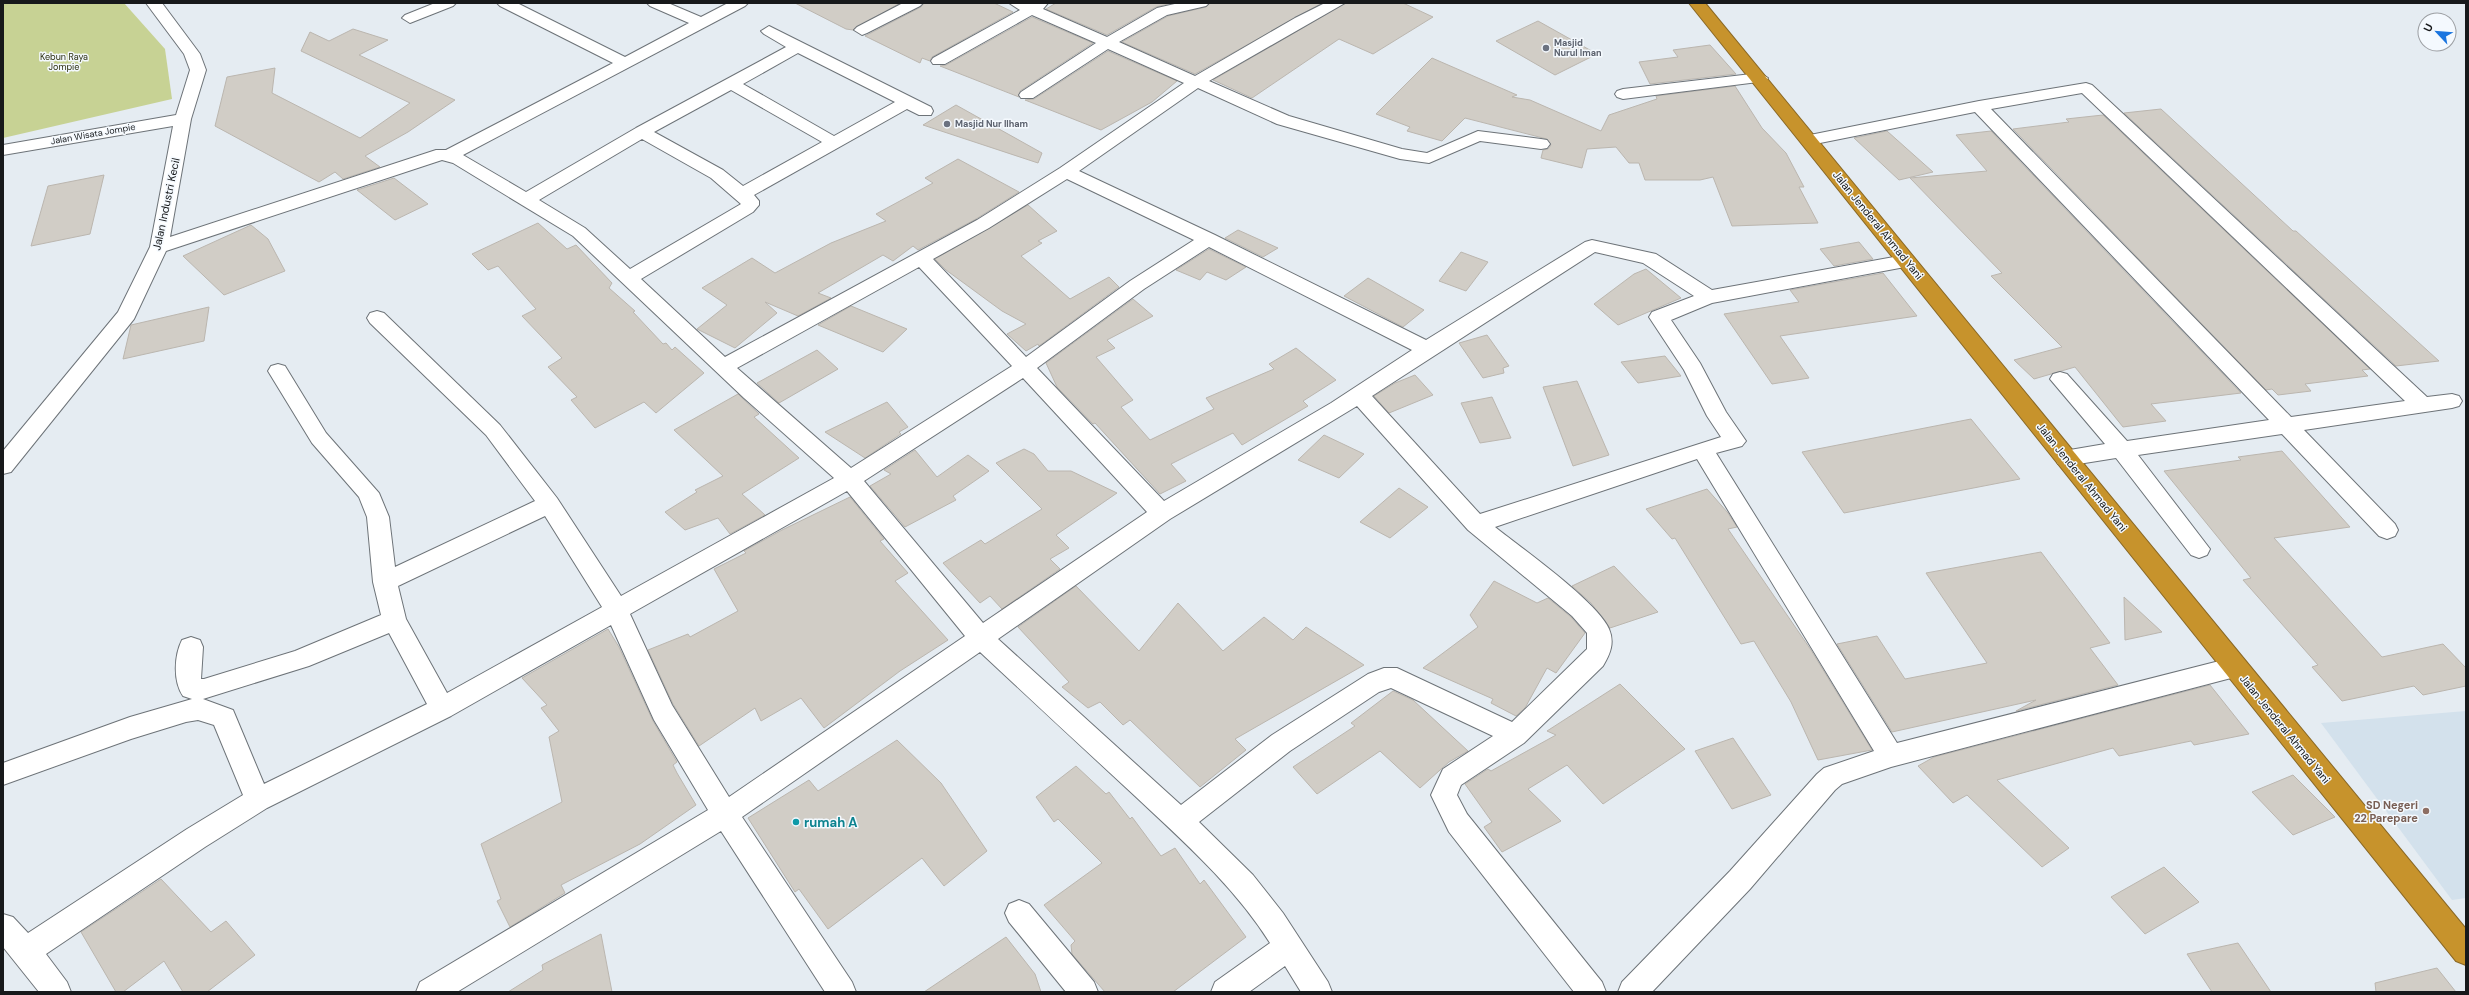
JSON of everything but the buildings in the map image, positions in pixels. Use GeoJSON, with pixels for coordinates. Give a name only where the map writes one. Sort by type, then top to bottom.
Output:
{"type":"FeatureCollection","features":[{"type":"Feature","properties":{"kind":"highway","name":"Jalan Jenderal Ahmad Yani"},"geometry":{"type":"LineString","coordinates":[[1697,3],[1760,78],[1905,260],[2464,947]]}},
{"type":"Feature","properties":{"kind":"street","name":"Jalan Industri Kecil"},"geometry":{"type":"LineString","coordinates":[[3,466],[100,349],[127,314],[159,247],[183,119],[198,70],[192,54],[154,3]]}},
{"type":"Feature","properties":{"kind":"street"},"geometry":{"type":"LineString","coordinates":[[410,18],[448,3]]}},
{"type":"Feature","properties":{"kind":"street"},"geometry":{"type":"LineString","coordinates":[[505,3],[625,63]]}},
{"type":"Feature","properties":{"kind":"street"},"geometry":{"type":"LineString","coordinates":[[655,3],[701,23]]}},
{"type":"Feature","properties":{"kind":"street"},"geometry":{"type":"LineString","coordinates":[[449,155],[740,3]]}},
{"type":"Feature","properties":{"kind":"street"},"geometry":{"type":"LineString","coordinates":[[862,30],[915,3]]}},
{"type":"Feature","properties":{"kind":"street"},"geometry":{"type":"LineString","coordinates":[[1027,95],[1107,43],[1162,11],[1201,3]]}},
{"type":"Feature","properties":{"kind":"street"},"geometry":{"type":"LineString","coordinates":[[724,366],[983,224],[1066,172],[1196,82],[1300,21],[1337,3]]}},
{"type":"Feature","properties":{"kind":"street"},"geometry":{"type":"LineString","coordinates":[[939,61],[1030,5],[1107,43],[1300,126],[1413,157],[1429,158],[1478,136],[1541,144]]}},
{"type":"Feature","properties":{"kind":"street"},"geometry":{"type":"LineString","coordinates":[[769,31],[925,111]]}},
{"type":"Feature","properties":{"kind":"street"},"geometry":{"type":"LineString","coordinates":[[528,199],[642,132],[798,47]]}},
{"type":"Feature","properties":{"kind":"street"},"geometry":{"type":"LineString","coordinates":[[1623,94],[1760,78]]}},
{"type":"Feature","properties":{"kind":"street"},"geometry":{"type":"LineString","coordinates":[[732,84],[835,143]]}},
{"type":"Feature","properties":{"kind":"street"},"geometry":{"type":"LineString","coordinates":[[1810,140],[1979,106],[2086,88],[2422,405]]}},
{"type":"Feature","properties":{"kind":"street"},"geometry":{"type":"LineString","coordinates":[[742,194],[907,102]]}},
{"type":"Feature","properties":{"kind":"street"},"geometry":{"type":"LineString","coordinates":[[1979,106],[2288,425],[2387,530]]}},
{"type":"Feature","properties":{"kind":"street","name":"Jalan Wisata Jompie"},"geometry":{"type":"LineString","coordinates":[[3,150],[183,119]]}},
{"type":"Feature","properties":{"kind":"street"},"geometry":{"type":"LineString","coordinates":[[628,278],[750,205],[750,201],[717,174],[642,132]]}},
{"type":"Feature","properties":{"kind":"street"},"geometry":{"type":"LineString","coordinates":[[159,247],[337,186],[442,154],[449,155],[528,199],[579,232],[724,366],[850,479],[981,638],[1180,821],[1242,884],[1273,922],[1287,948],[1318,992]]}},
{"type":"Feature","properties":{"kind":"street"},"geometry":{"type":"LineString","coordinates":[[1066,172],[1208,239],[1427,349]]}},
{"type":"Feature","properties":{"kind":"street"},"geometry":{"type":"LineString","coordinates":[[26,951],[196,838],[258,800],[442,708],[850,479],[1024,368],[1137,285],[1208,239]]}},
{"type":"Feature","properties":{"kind":"street"},"geometry":{"type":"LineString","coordinates":[[430,992],[725,814],[1162,512],[1359,395],[1427,349],[1592,246],[1649,258],[1693,285],[1708,297]]}},
{"type":"Feature","properties":{"kind":"street"},"geometry":{"type":"LineString","coordinates":[[921,258],[1162,512]]}},
{"type":"Feature","properties":{"kind":"street"},"geometry":{"type":"LineString","coordinates":[[1476,524],[1702,449],[1735,441],[1717,416],[1692,368],[1659,317],[1708,297],[1905,260]]}},
{"type":"Feature","properties":{"kind":"street"},"geometry":{"type":"LineString","coordinates":[[376,318],[493,430],[549,504],[616,609],[662,712],[725,814],[842,992]]}},
{"type":"Feature","properties":{"kind":"street"},"geometry":{"type":"LineString","coordinates":[[278,370],[319,438],[368,493],[378,517],[385,582],[394,620],[442,708]]}},
{"type":"Feature","properties":{"kind":"street"},"geometry":{"type":"LineString","coordinates":[[2060,379],[2121,450],[2199,549]]}},
{"type":"Feature","properties":{"kind":"street"},"geometry":{"type":"LineString","coordinates":[[1359,395],[1476,524],[1580,608],[1598,630],[1600,641],[1598,650],[1586,668],[1515,735],[1452,777],[1444,795],[1458,823],[1592,992]]}},
{"type":"Feature","properties":{"kind":"street"},"geometry":{"type":"LineString","coordinates":[[2066,458],[2452,401]]}},
{"type":"Feature","properties":{"kind":"street"},"geometry":{"type":"LineString","coordinates":[[1702,449],[1891,756]]}},
{"type":"Feature","properties":{"kind":"street"},"geometry":{"type":"LineString","coordinates":[[385,582],[549,504]]}},
{"type":"Feature","properties":{"kind":"street"},"geometry":{"type":"LineString","coordinates":[[191,648],[188,682],[192,689],[204,689],[305,659],[347,643],[394,620]]}},
{"type":"Feature","properties":{"kind":"street"},"geometry":{"type":"LineString","coordinates":[[1632,992],[1740,880],[1826,782],[1834,776],[1891,756],[2235,667]]}},
{"type":"Feature","properties":{"kind":"street"},"geometry":{"type":"LineString","coordinates":[[1180,821],[1258,758],[1299,729],[1372,684],[1390,676],[1515,735]]}},
{"type":"Feature","properties":{"kind":"street"},"geometry":{"type":"LineString","coordinates":[[3,774],[130,728],[186,711],[198,709],[218,714],[224,718],[258,800]]}},
{"type":"Feature","properties":{"kind":"street"},"geometry":{"type":"LineString","coordinates":[[1019,913],[1084,992]]}},
{"type":"Feature","properties":{"kind":"street"},"geometry":{"type":"LineString","coordinates":[[3,927],[26,951],[57,992]]}},
{"type":"Feature","properties":{"kind":"street"},"geometry":{"type":"LineString","coordinates":[[1225,992],[1287,948]]}},
{"type":"Feature","properties":{"kind":"shaded area","name":"SD Negeri 22 Parepare"},"geometry":{"type":"Polygon","coordinates":[[[2466,711],[2466,898],[2452,900],[2321,723],[2466,711]]]}},
{"type":"Feature","properties":{"kind":"green space","name":"Kebun Raya Jompie"},"geometry":{"type":"Polygon","coordinates":[[[3,3],[124,3],[165,49],[172,99],[3,138],[3,3]]]}},
{"type":"Feature","properties":{"kind":"place","name":"Masjid Nurul Iman"},"geometry":{"type":"Point","coordinates":[1546,48]}},
{"type":"Feature","properties":{"kind":"place","name":"Masjid Nur Ilham"},"geometry":{"type":"Point","coordinates":[947,124]}},
{"type":"Feature","properties":{"kind":"place","name":"SD Negeri 22 Parepare"},"geometry":{"type":"Point","coordinates":[2426,811]}},
{"type":"Feature","properties":{"kind":"place","name":"rumah A"},"geometry":{"type":"Point","coordinates":[796,822]}}]}
